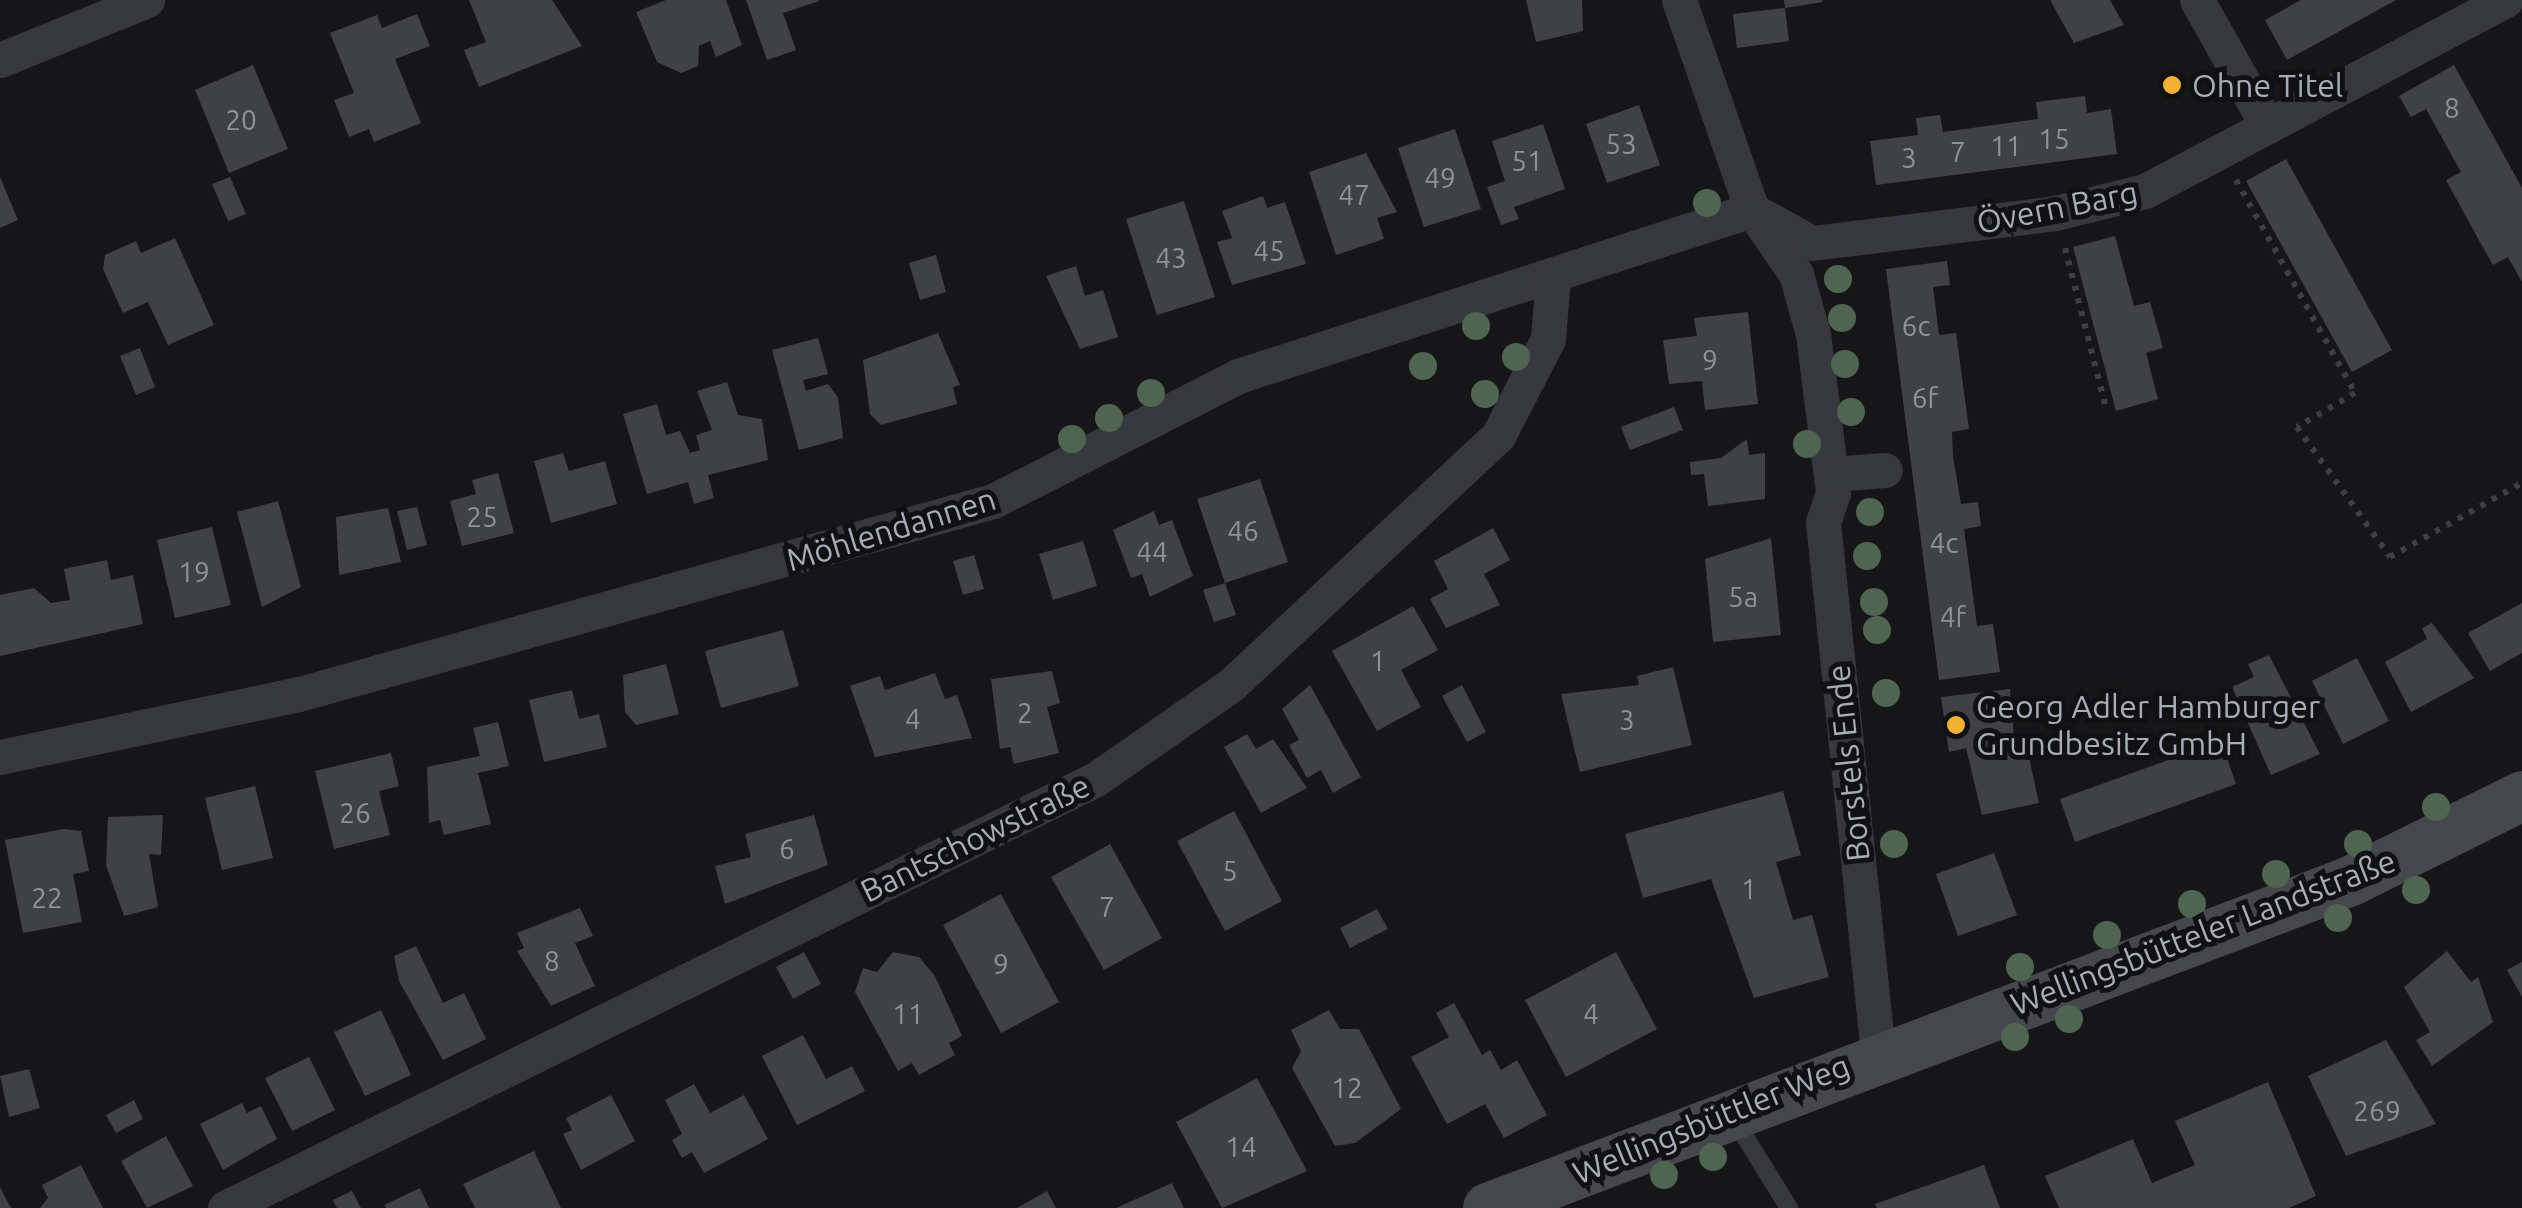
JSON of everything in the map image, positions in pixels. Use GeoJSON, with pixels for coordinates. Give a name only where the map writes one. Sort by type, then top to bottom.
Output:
{"type":"FeatureCollection","features":[{"type":"Feature","properties":{"kind":"main road","name":"Wellingsbütteler Landstraße"},"geometry":{"type":"LineString","coordinates":[[1878,1054],[2350,881],[2522,796]]}},
{"type":"Feature","properties":{"kind":"main road","name":"Wellingsbüttler Weg"},"geometry":{"type":"LineString","coordinates":[[1488,1208],[1728,1110],[1878,1054]]}},
{"type":"Feature","properties":{"kind":"street"},"geometry":{"type":"LineString","coordinates":[[0,60],[147,0]]}},
{"type":"Feature","properties":{"kind":"street","name":"Borstels Ende"},"geometry":{"type":"LineString","coordinates":[[1678,0],[1752,210],[1796,274],[1831,474],[1822,522],[1878,1054]]}},
{"type":"Feature","properties":{"kind":"street"},"geometry":{"type":"LineString","coordinates":[[2197,0],[2268,128]]}},
{"type":"Feature","properties":{"kind":"street","name":"Övern Barg"},"geometry":{"type":"LineString","coordinates":[[1752,210],[1812,244],[2056,213],[2145,191],[2505,0]]}},
{"type":"Feature","properties":{"kind":"street","name":"Möhlendannen"},"geometry":{"type":"LineString","coordinates":[[0,757],[299,694],[994,501],[1238,376],[1752,210]]}},
{"type":"Feature","properties":{"kind":"street","name":"Bantschowstraße"},"geometry":{"type":"LineString","coordinates":[[225,1208],[1096,779],[1232,684],[1498,436],[1548,339],[1553,276]]}},
{"type":"Feature","properties":{"kind":"street"},"geometry":{"type":"LineString","coordinates":[[1831,474],[1885,470]]}},
{"type":"Feature","properties":{"kind":"lane"},"geometry":{"type":"LineString","coordinates":[[1728,1110],[1789,1208]]}},
{"type":"Feature","properties":{"kind":"path"},"geometry":{"type":"LineString","coordinates":[[2220,153],[2355,393],[2296,427],[2390,557],[2522,483]]}},
{"type":"Feature","properties":{"kind":"path"},"geometry":{"type":"LineString","coordinates":[[2056,213],[2107,411]]}},
{"type":"Feature","properties":{"kind":"building"},"geometry":{"type":"Polygon","coordinates":[[[469,0],[552,0],[582,46],[479,87],[464,50],[486,42],[469,0]]]}},
{"type":"Feature","properties":{"kind":"building"},"geometry":{"type":"Polygon","coordinates":[[[666,0],[726,0],[742,45],[716,57],[710,41],[699,46],[698,66],[681,73],[657,62],[636,12],[666,0]]]}},
{"type":"Feature","properties":{"kind":"building"},"geometry":{"type":"Polygon","coordinates":[[[746,0],[819,1],[783,13],[796,50],[767,60],[746,0]]]}},
{"type":"Feature","properties":{"kind":"building"},"geometry":{"type":"Polygon","coordinates":[[[1526,0],[1582,0],[1583,31],[1536,42],[1526,0]]]}},
{"type":"Feature","properties":{"kind":"building"},"geometry":{"type":"Polygon","coordinates":[[[1784,0],[1822,0],[1823,2],[1785,8],[1784,0]]]}},
{"type":"Feature","properties":{"kind":"building"},"geometry":{"type":"Polygon","coordinates":[[[2050,0],[2110,0],[2124,25],[2074,43],[2050,0]]]}},
{"type":"Feature","properties":{"kind":"building"},"geometry":{"type":"Polygon","coordinates":[[[2301,0],[2396,0],[2287,60],[2265,20],[2301,0]]]}},
{"type":"Feature","properties":{"kind":"building"},"geometry":{"type":"Polygon","coordinates":[[[1785,8],[1789,41],[1737,48],[1733,14],[1785,8]]]}},
{"type":"Feature","properties":{"kind":"building"},"geometry":{"type":"Polygon","coordinates":[[[417,14],[430,46],[395,59],[421,123],[374,142],[369,129],[349,137],[334,100],[354,93],[330,33],[377,15],[382,28],[417,14]]]}},
{"type":"Feature","properties":{"kind":"building"},"geometry":{"type":"Polygon","coordinates":[[[253,65],[288,149],[229,173],[195,90],[253,65]]]}},
{"type":"Feature","properties":{"kind":"building"},"geometry":{"type":"Polygon","coordinates":[[[2454,65],[2522,188],[2522,282],[2508,257],[2493,265],[2481,244],[2446,180],[2461,172],[2426,109],[2411,117],[2399,96],[2454,65]]]}},
{"type":"Feature","properties":{"kind":"building"},"geometry":{"type":"Polygon","coordinates":[[[2085,96],[2087,113],[2111,109],[2117,154],[1876,185],[1870,141],[1918,135],[1916,118],[1940,115],[1943,132],[2038,119],[2036,102],[2085,96]]]}},
{"type":"Feature","properties":{"kind":"building"},"geometry":{"type":"Polygon","coordinates":[[[1639,105],[1660,165],[1607,183],[1586,124],[1639,105]]]}},
{"type":"Feature","properties":{"kind":"building"},"geometry":{"type":"Polygon","coordinates":[[[1543,124],[1565,189],[1514,207],[1519,219],[1501,225],[1487,187],[1505,181],[1492,141],[1543,124]]]}},
{"type":"Feature","properties":{"kind":"building"},"geometry":{"type":"Polygon","coordinates":[[[1455,129],[1481,209],[1424,227],[1398,148],[1455,129]]]}},
{"type":"Feature","properties":{"kind":"building"},"geometry":{"type":"Polygon","coordinates":[[[1366,153],[1397,212],[1377,218],[1384,239],[1336,255],[1309,172],[1366,153]]]}},
{"type":"Feature","properties":{"kind":"building"},"geometry":{"type":"Polygon","coordinates":[[[2286,159],[2392,350],[2352,372],[2246,181],[2286,159]]]}},
{"type":"Feature","properties":{"kind":"building"},"geometry":{"type":"Polygon","coordinates":[[[0,177],[18,220],[0,228],[0,177]]]}},
{"type":"Feature","properties":{"kind":"building"},"geometry":{"type":"Polygon","coordinates":[[[230,177],[246,214],[228,221],[212,184],[230,177]]]}},
{"type":"Feature","properties":{"kind":"building"},"geometry":{"type":"Polygon","coordinates":[[[1263,196],[1267,208],[1285,202],[1306,264],[1232,285],[1217,242],[1232,238],[1222,211],[1263,196]]]}},
{"type":"Feature","properties":{"kind":"building"},"geometry":{"type":"Polygon","coordinates":[[[1184,201],[1215,297],[1157,315],[1126,219],[1184,201]]]}},
{"type":"Feature","properties":{"kind":"building"},"geometry":{"type":"Polygon","coordinates":[[[2115,236],[2134,306],[2150,302],[2163,348],[2146,353],[2158,399],[2116,411],[2073,247],[2115,236]]]}},
{"type":"Feature","properties":{"kind":"building"},"geometry":{"type":"Polygon","coordinates":[[[175,238],[214,325],[168,345],[148,302],[123,313],[103,269],[105,255],[136,241],[141,253],[175,238]]]}},
{"type":"Feature","properties":{"kind":"building"},"geometry":{"type":"Polygon","coordinates":[[[936,255],[946,292],[920,300],[909,263],[936,255]]]}},
{"type":"Feature","properties":{"kind":"building"},"geometry":{"type":"Polygon","coordinates":[[[1947,261],[1950,285],[1933,287],[1939,335],[1956,333],[1969,429],[1952,432],[1953,456],[1961,504],[1978,502],[1981,526],[1964,529],[1977,626],[1993,624],[2000,672],[1939,680],[1886,269],[1947,261]]]}},
{"type":"Feature","properties":{"kind":"building"},"geometry":{"type":"Polygon","coordinates":[[[1076,266],[1085,296],[1103,290],[1118,337],[1080,349],[1046,276],[1076,266]]]}},
{"type":"Feature","properties":{"kind":"building"},"geometry":{"type":"Polygon","coordinates":[[[1748,312],[1758,404],[1705,410],[1702,381],[1669,384],[1663,340],[1697,336],[1694,318],[1748,312]]]}},
{"type":"Feature","properties":{"kind":"building"},"geometry":{"type":"Polygon","coordinates":[[[938,333],[960,385],[953,387],[957,404],[881,425],[870,414],[863,360],[938,333]]]}},
{"type":"Feature","properties":{"kind":"building"},"geometry":{"type":"Polygon","coordinates":[[[818,338],[828,374],[803,380],[806,391],[828,384],[838,397],[843,438],[799,450],[772,350],[818,338]]]}},
{"type":"Feature","properties":{"kind":"building"},"geometry":{"type":"Polygon","coordinates":[[[140,348],[155,387],[136,395],[120,356],[140,348]]]}},
{"type":"Feature","properties":{"kind":"building"},"geometry":{"type":"Polygon","coordinates":[[[727,382],[738,415],[762,419],[768,460],[708,475],[714,498],[694,504],[688,482],[647,494],[623,414],[657,404],[666,435],[680,431],[690,453],[700,450],[696,435],[712,430],[697,391],[727,382]]]}},
{"type":"Feature","properties":{"kind":"building"},"geometry":{"type":"Polygon","coordinates":[[[1674,407],[1683,430],[1630,450],[1621,427],[1674,407]]]}},
{"type":"Feature","properties":{"kind":"building"},"geometry":{"type":"Polygon","coordinates":[[[1747,439],[1749,455],[1765,453],[1765,499],[1708,506],[1704,474],[1691,475],[1690,462],[1721,458],[1747,439]]]}},
{"type":"Feature","properties":{"kind":"building"},"geometry":{"type":"Polygon","coordinates":[[[563,453],[569,471],[605,461],[617,504],[551,523],[534,461],[563,453]]]}},
{"type":"Feature","properties":{"kind":"building"},"geometry":{"type":"Polygon","coordinates":[[[498,473],[514,533],[462,546],[450,501],[476,494],[472,480],[498,473]]]}},
{"type":"Feature","properties":{"kind":"building"},"geometry":{"type":"Polygon","coordinates":[[[1260,479],[1288,562],[1225,583],[1197,499],[1260,479]]]}},
{"type":"Feature","properties":{"kind":"building"},"geometry":{"type":"Polygon","coordinates":[[[278,501],[301,587],[262,607],[237,512],[278,501]]]}},
{"type":"Feature","properties":{"kind":"building"},"geometry":{"type":"Polygon","coordinates":[[[417,507],[427,545],[407,550],[397,511],[417,507]]]}},
{"type":"Feature","properties":{"kind":"building"},"geometry":{"type":"Polygon","coordinates":[[[388,508],[401,562],[339,575],[336,517],[388,508]]]}},
{"type":"Feature","properties":{"kind":"building"},"geometry":{"type":"Polygon","coordinates":[[[1154,511],[1159,525],[1172,520],[1193,576],[1150,597],[1142,574],[1131,578],[1113,530],[1154,511]]]}},
{"type":"Feature","properties":{"kind":"building"},"geometry":{"type":"Polygon","coordinates":[[[212,527],[231,605],[175,618],[157,540],[212,527]]]}},
{"type":"Feature","properties":{"kind":"building"},"geometry":{"type":"Polygon","coordinates":[[[1493,528],[1510,560],[1484,574],[1500,605],[1446,628],[1430,599],[1448,589],[1434,561],[1493,528]]]}},
{"type":"Feature","properties":{"kind":"building"},"geometry":{"type":"Polygon","coordinates":[[[1771,538],[1781,635],[1713,642],[1705,559],[1771,538]]]}},
{"type":"Feature","properties":{"kind":"building"},"geometry":{"type":"Polygon","coordinates":[[[1083,541],[1097,586],[1053,600],[1039,554],[1083,541]]]}},
{"type":"Feature","properties":{"kind":"building"},"geometry":{"type":"Polygon","coordinates":[[[974,555],[984,589],[963,595],[953,561],[974,555]]]}},
{"type":"Feature","properties":{"kind":"building"},"geometry":{"type":"Polygon","coordinates":[[[107,560],[111,580],[133,575],[143,624],[0,656],[0,595],[34,588],[51,603],[70,600],[64,569],[107,560]]]}},
{"type":"Feature","properties":{"kind":"building"},"geometry":{"type":"Polygon","coordinates":[[[1225,583],[1236,615],[1214,622],[1203,590],[1225,583]]]}},
{"type":"Feature","properties":{"kind":"building"},"geometry":{"type":"Polygon","coordinates":[[[2522,603],[2522,653],[2490,671],[2468,633],[2522,603]]]}},
{"type":"Feature","properties":{"kind":"building"},"geometry":{"type":"Polygon","coordinates":[[[1413,606],[1438,650],[1401,670],[1421,707],[1377,731],[1332,651],[1413,606]]]}},
{"type":"Feature","properties":{"kind":"building"},"geometry":{"type":"Polygon","coordinates":[[[2432,623],[2474,678],[2411,712],[2385,662],[2427,639],[2422,628],[2432,623]]]}},
{"type":"Feature","properties":{"kind":"building"},"geometry":{"type":"Polygon","coordinates":[[[783,630],[799,686],[721,708],[705,651],[783,630]]]}},
{"type":"Feature","properties":{"kind":"building"},"geometry":{"type":"Polygon","coordinates":[[[2269,655],[2320,754],[2271,775],[2232,687],[2254,677],[2248,664],[2269,655]]]}},
{"type":"Feature","properties":{"kind":"building"},"geometry":{"type":"Polygon","coordinates":[[[2357,658],[2389,721],[2343,744],[2312,681],[2357,658]]]}},
{"type":"Feature","properties":{"kind":"building"},"geometry":{"type":"Polygon","coordinates":[[[666,664],[679,714],[636,725],[625,712],[623,675],[666,664]]]}},
{"type":"Feature","properties":{"kind":"building"},"geometry":{"type":"Polygon","coordinates":[[[1673,667],[1692,745],[1580,772],[1561,694],[1639,685],[1637,676],[1673,667]]]}},
{"type":"Feature","properties":{"kind":"building"},"geometry":{"type":"Polygon","coordinates":[[[1052,671],[1060,703],[1047,707],[1059,753],[1014,764],[1010,747],[1000,749],[991,679],[1052,671]]]}},
{"type":"Feature","properties":{"kind":"building"},"geometry":{"type":"Polygon","coordinates":[[[935,673],[945,699],[957,695],[972,738],[875,757],[850,686],[880,676],[885,690],[935,673]]]}},
{"type":"Feature","properties":{"kind":"building"},"geometry":{"type":"Polygon","coordinates":[[[1310,685],[1361,777],[1333,793],[1321,770],[1307,778],[1289,745],[1299,740],[1282,709],[1310,685]]]}},
{"type":"Feature","properties":{"kind":"building"},"geometry":{"type":"Polygon","coordinates":[[[1462,685],[1486,732],[1467,742],[1442,696],[1462,685]]]}},
{"type":"Feature","properties":{"kind":"building"},"geometry":{"type":"Polygon","coordinates":[[[2010,689],[2014,737],[2024,735],[2039,803],[1982,815],[1966,748],[1949,752],[1941,697],[2010,689]]]}},
{"type":"Feature","properties":{"kind":"building"},"geometry":{"type":"Polygon","coordinates":[[[572,690],[579,719],[599,714],[607,747],[544,762],[529,700],[572,690]]]}},
{"type":"Feature","properties":{"kind":"building"},"geometry":{"type":"Polygon","coordinates":[[[498,722],[509,766],[478,773],[491,824],[444,835],[440,820],[429,823],[427,767],[480,756],[473,728],[498,722]]]}},
{"type":"Feature","properties":{"kind":"building"},"geometry":{"type":"Polygon","coordinates":[[[1247,734],[1256,749],[1273,739],[1307,788],[1261,813],[1224,747],[1247,734]]]}},
{"type":"Feature","properties":{"kind":"building"},"geometry":{"type":"Polygon","coordinates":[[[2221,741],[2236,784],[2075,842],[2060,799],[2221,741]]]}},
{"type":"Feature","properties":{"kind":"building"},"geometry":{"type":"Polygon","coordinates":[[[391,753],[399,786],[379,791],[390,835],[334,849],[315,771],[391,753]]]}},
{"type":"Feature","properties":{"kind":"building"},"geometry":{"type":"Polygon","coordinates":[[[255,786],[273,858],[222,870],[205,798],[255,786]]]}},
{"type":"Feature","properties":{"kind":"building"},"geometry":{"type":"Polygon","coordinates":[[[1783,791],[1801,855],[1776,862],[1793,920],[1812,915],[1829,977],[1754,998],[1711,879],[1643,898],[1625,834],[1783,791]]]}},
{"type":"Feature","properties":{"kind":"building"},"geometry":{"type":"Polygon","coordinates":[[[1234,811],[1282,901],[1225,931],[1177,841],[1234,811]]]}},
{"type":"Feature","properties":{"kind":"building"},"geometry":{"type":"Polygon","coordinates":[[[163,815],[161,855],[149,854],[158,907],[124,916],[106,865],[108,817],[163,815]]]}},
{"type":"Feature","properties":{"kind":"building"},"geometry":{"type":"Polygon","coordinates":[[[814,815],[828,865],[725,904],[715,866],[751,857],[745,834],[814,815]]]}},
{"type":"Feature","properties":{"kind":"building"},"geometry":{"type":"Polygon","coordinates":[[[64,829],[81,831],[89,871],[73,874],[82,922],[23,933],[5,840],[64,829]]]}},
{"type":"Feature","properties":{"kind":"building"},"geometry":{"type":"Polygon","coordinates":[[[1110,844],[1162,938],[1104,970],[1051,877],[1110,844]]]}},
{"type":"Feature","properties":{"kind":"building"},"geometry":{"type":"Polygon","coordinates":[[[1994,853],[2017,915],[1958,936],[1936,874],[1994,853]]]}},
{"type":"Feature","properties":{"kind":"building"},"geometry":{"type":"Polygon","coordinates":[[[1001,894],[1059,1002],[1001,1033],[943,925],[1001,894]]]}},
{"type":"Feature","properties":{"kind":"building"},"geometry":{"type":"Polygon","coordinates":[[[580,908],[593,936],[575,943],[595,986],[551,1006],[517,951],[524,948],[517,933],[580,908]]]}},
{"type":"Feature","properties":{"kind":"building"},"geometry":{"type":"Polygon","coordinates":[[[1377,909],[1388,929],[1350,948],[1340,928],[1377,909]]]}},
{"type":"Feature","properties":{"kind":"building"},"geometry":{"type":"Polygon","coordinates":[[[416,946],[443,1003],[464,993],[486,1039],[443,1060],[399,981],[394,956],[416,946]]]}},
{"type":"Feature","properties":{"kind":"building"},"geometry":{"type":"Polygon","coordinates":[[[2447,951],[2471,982],[2478,977],[2493,1022],[2432,1066],[2416,1040],[2430,1032],[2404,987],[2447,951]]]}},
{"type":"Feature","properties":{"kind":"building"},"geometry":{"type":"Polygon","coordinates":[[[804,952],[821,984],[793,999],[776,967],[804,952]]]}},
{"type":"Feature","properties":{"kind":"building"},"geometry":{"type":"Polygon","coordinates":[[[893,952],[919,957],[935,976],[962,1036],[949,1043],[955,1055],[919,1075],[912,1063],[898,1071],[855,992],[863,968],[877,972],[893,952]]]}},
{"type":"Feature","properties":{"kind":"building"},"geometry":{"type":"Polygon","coordinates":[[[1616,952],[1657,1029],[1566,1077],[1525,1000],[1616,952]]]}},
{"type":"Feature","properties":{"kind":"building"},"geometry":{"type":"Polygon","coordinates":[[[2522,962],[2522,997],[2507,970],[2522,962]]]}},
{"type":"Feature","properties":{"kind":"building"},"geometry":{"type":"Polygon","coordinates":[[[1454,1003],[1482,1055],[1490,1050],[1501,1070],[1517,1060],[1547,1115],[1504,1138],[1485,1104],[1447,1124],[1411,1057],[1449,1037],[1436,1013],[1454,1003]]]}},
{"type":"Feature","properties":{"kind":"building"},"geometry":{"type":"Polygon","coordinates":[[[381,1010],[411,1075],[365,1096],[334,1032],[381,1010]]]}},
{"type":"Feature","properties":{"kind":"building"},"geometry":{"type":"Polygon","coordinates":[[[1329,1010],[1340,1029],[1359,1029],[1401,1109],[1355,1143],[1335,1146],[1292,1068],[1301,1051],[1291,1030],[1329,1010]]]}},
{"type":"Feature","properties":{"kind":"building"},"geometry":{"type":"Polygon","coordinates":[[[803,1035],[826,1079],[852,1066],[865,1091],[797,1125],[762,1056],[803,1035]]]}},
{"type":"Feature","properties":{"kind":"building"},"geometry":{"type":"Polygon","coordinates":[[[2386,1040],[2436,1124],[2346,1156],[2308,1076],[2386,1040]]]}},
{"type":"Feature","properties":{"kind":"building"},"geometry":{"type":"Polygon","coordinates":[[[309,1057],[335,1110],[292,1131],[265,1078],[309,1057]]]}},
{"type":"Feature","properties":{"kind":"building"},"geometry":{"type":"Polygon","coordinates":[[[29,1069],[40,1108],[9,1117],[0,1076],[29,1069]]]}},
{"type":"Feature","properties":{"kind":"building"},"geometry":{"type":"Polygon","coordinates":[[[1257,1078],[1307,1171],[1222,1208],[1176,1122],[1257,1078]]]}},
{"type":"Feature","properties":{"kind":"building"},"geometry":{"type":"Polygon","coordinates":[[[2268,1082],[2316,1196],[2289,1208],[2059,1208],[2045,1176],[2133,1139],[2152,1183],[2195,1165],[2175,1121],[2268,1082]]]}},
{"type":"Feature","properties":{"kind":"building"},"geometry":{"type":"Polygon","coordinates":[[[694,1084],[710,1113],[744,1095],[768,1139],[704,1173],[692,1152],[682,1158],[672,1140],[682,1134],[665,1100],[694,1084]]]}},
{"type":"Feature","properties":{"kind":"building"},"geometry":{"type":"Polygon","coordinates":[[[611,1095],[635,1141],[581,1170],[563,1134],[572,1130],[566,1118],[611,1095]]]}},
{"type":"Feature","properties":{"kind":"building"},"geometry":{"type":"Polygon","coordinates":[[[134,1100],[143,1119],[116,1133],[106,1115],[134,1100]]]}},
{"type":"Feature","properties":{"kind":"building"},"geometry":{"type":"Polygon","coordinates":[[[242,1103],[247,1113],[261,1106],[277,1139],[223,1170],[200,1124],[242,1103]]]}},
{"type":"Feature","properties":{"kind":"building"},"geometry":{"type":"Polygon","coordinates":[[[166,1136],[193,1186],[147,1208],[121,1161],[166,1136]]]}},
{"type":"Feature","properties":{"kind":"building"},"geometry":{"type":"Polygon","coordinates":[[[534,1151],[561,1208],[475,1208],[463,1184],[534,1151]]]}},
{"type":"Feature","properties":{"kind":"building"},"geometry":{"type":"Polygon","coordinates":[[[81,1165],[103,1208],[40,1208],[48,1198],[42,1185],[81,1165]]]}},
{"type":"Feature","properties":{"kind":"building"},"geometry":{"type":"Polygon","coordinates":[[[1984,1165],[2000,1208],[1877,1208],[1875,1204],[1984,1165]]]}},
{"type":"Feature","properties":{"kind":"building"},"geometry":{"type":"Polygon","coordinates":[[[1172,1183],[1184,1208],[1116,1208],[1172,1183]]]}},
{"type":"Feature","properties":{"kind":"building"},"geometry":{"type":"Polygon","coordinates":[[[0,1187],[4,1195],[11,1208],[0,1208],[0,1187]]]}},
{"type":"Feature","properties":{"kind":"building"},"geometry":{"type":"Polygon","coordinates":[[[420,1188],[429,1208],[384,1205],[420,1188]]]}},
{"type":"Feature","properties":{"kind":"building"},"geometry":{"type":"Polygon","coordinates":[[[352,1191],[361,1208],[337,1208],[333,1200],[352,1191]]]}},
{"type":"Feature","properties":{"kind":"building"},"geometry":{"type":"Polygon","coordinates":[[[1047,1191],[1056,1208],[1017,1208],[1047,1191]]]}},
{"type":"Feature","properties":{"kind":"place","name":"Ohne Titel"},"geometry":{"type":"Point","coordinates":[2172,85]}},
{"type":"Feature","properties":{"kind":"place","name":"Georg Adler Hamburger Grundbesitz GmbH"},"geometry":{"type":"Point","coordinates":[1956,725]}}]}
